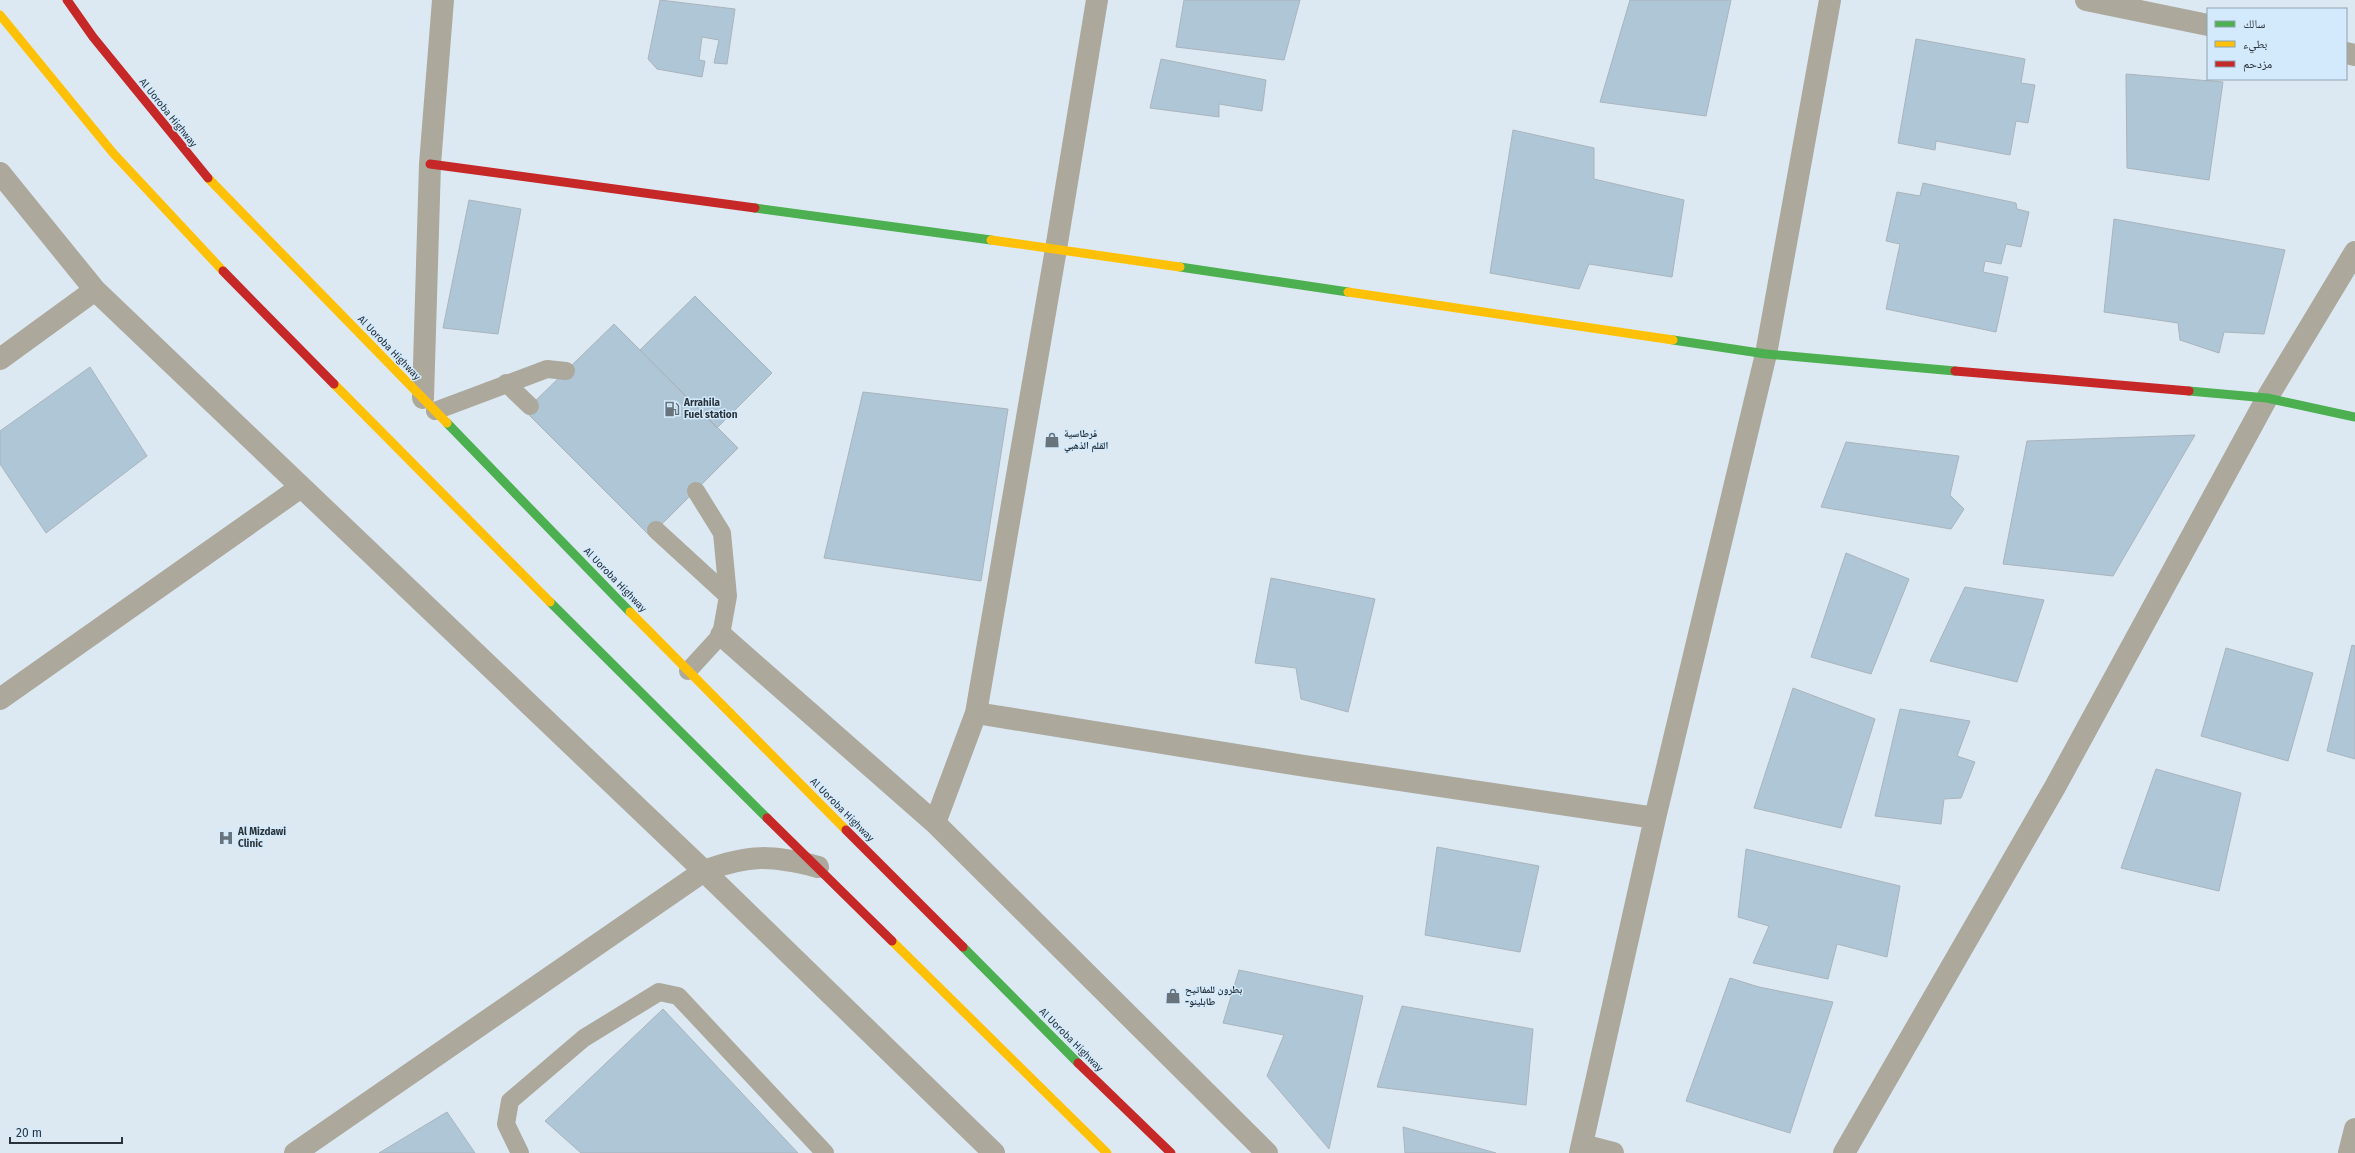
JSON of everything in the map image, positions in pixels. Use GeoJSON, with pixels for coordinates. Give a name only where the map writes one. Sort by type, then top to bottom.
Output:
{"type":"FeatureCollection","features":[{"type":"Feature","properties":{"kind":"main road","name":"Al Uoroba Highway"},"geometry":{"type":"LineString","coordinates":[[67,0],[93,37],[199,169],[688,671],[1080,1065],[1171,1153]]}},
{"type":"Feature","properties":{"kind":"main road"},"geometry":{"type":"LineString","coordinates":[[0,15],[113,153],[223,271],[600,652],[1107,1153]]}},
{"type":"Feature","properties":{"kind":"main road"},"geometry":{"type":"LineString","coordinates":[[430,164],[1056,249],[1766,354],[2267,398],[2355,417]]}},
{"type":"Feature","properties":{"kind":"street"},"geometry":{"type":"LineString","coordinates":[[429,404],[430,164],[443,0]]}},
{"type":"Feature","properties":{"kind":"street"},"geometry":{"type":"LineString","coordinates":[[934,823],[976,713],[1056,249],[1097,0]]}},
{"type":"Feature","properties":{"kind":"street"},"geometry":{"type":"LineString","coordinates":[[1613,1153],[1581,1149],[1655,818],[1766,354],[1830,0]]}},
{"type":"Feature","properties":{"kind":"street"},"geometry":{"type":"LineString","coordinates":[[2086,0],[2207,25]]}},
{"type":"Feature","properties":{"kind":"street"},"geometry":{"type":"LineString","coordinates":[[0,173],[95,290],[704,871],[994,1153]]}},
{"type":"Feature","properties":{"kind":"street"},"geometry":{"type":"LineString","coordinates":[[1844,1153],[2055,787],[2267,398],[2355,252]]}},
{"type":"Feature","properties":{"kind":"street"},"geometry":{"type":"LineString","coordinates":[[0,359],[95,290]]}},
{"type":"Feature","properties":{"kind":"street"},"geometry":{"type":"LineString","coordinates":[[0,699],[301,487]]}},
{"type":"Feature","properties":{"kind":"street"},"geometry":{"type":"LineString","coordinates":[[721,635],[934,823],[1267,1153]]}},
{"type":"Feature","properties":{"kind":"street"},"geometry":{"type":"LineString","coordinates":[[976,713],[1655,818]]}},
{"type":"Feature","properties":{"kind":"street"},"geometry":{"type":"LineString","coordinates":[[295,1153],[704,871],[727,862],[752,857],[782,858],[818,867]]}},
{"type":"Feature","properties":{"kind":"street"},"geometry":{"type":"LineString","coordinates":[[2349,1153],[2355,1129]]}},
{"type":"Feature","properties":{"kind":"lane"},"geometry":{"type":"LineString","coordinates":[[429,404],[506,383],[547,369],[566,370]]}},
{"type":"Feature","properties":{"kind":"lane"},"geometry":{"type":"LineString","coordinates":[[506,383],[530,406]]}},
{"type":"Feature","properties":{"kind":"lane"},"geometry":{"type":"LineString","coordinates":[[688,671],[721,635],[728,596],[722,533],[696,491]]}},
{"type":"Feature","properties":{"kind":"lane"},"geometry":{"type":"LineString","coordinates":[[656,530],[728,596]]}},
{"type":"Feature","properties":{"kind":"lane"},"geometry":{"type":"LineString","coordinates":[[520,1153],[506,1124],[510,1101],[584,1038],[659,992],[678,996],[825,1153]]}},
{"type":"Feature","properties":{"kind":"building"},"geometry":{"type":"Polygon","coordinates":[[[660,0],[735,9],[727,64],[714,63],[719,40],[702,37],[699,60],[705,61],[702,77],[657,69],[648,59],[660,0]]]}},
{"type":"Feature","properties":{"kind":"building"},"geometry":{"type":"Polygon","coordinates":[[[1184,0],[1300,0],[1284,60],[1176,47],[1184,0]]]}},
{"type":"Feature","properties":{"kind":"building"},"geometry":{"type":"Polygon","coordinates":[[[1630,0],[1731,0],[1706,116],[1600,102],[1630,0]]]}},
{"type":"Feature","properties":{"kind":"building"},"geometry":{"type":"Polygon","coordinates":[[[1916,39],[2025,59],[2021,83],[2035,85],[2028,123],[2016,121],[2010,155],[1936,141],[1935,150],[1898,143],[1916,39]]]}},
{"type":"Feature","properties":{"kind":"building"},"geometry":{"type":"Polygon","coordinates":[[[1161,59],[1266,80],[1262,111],[1219,104],[1219,117],[1150,108],[1161,59]]]}},
{"type":"Feature","properties":{"kind":"building"},"geometry":{"type":"Polygon","coordinates":[[[2126,74],[2223,82],[2209,180],[2127,168],[2126,74]]]}},
{"type":"Feature","properties":{"kind":"building"},"geometry":{"type":"Polygon","coordinates":[[[1513,130],[1594,148],[1594,179],[1684,200],[1672,277],[1589,264],[1579,289],[1490,273],[1513,130]]]}},
{"type":"Feature","properties":{"kind":"building"},"geometry":{"type":"Polygon","coordinates":[[[1923,183],[2016,203],[2017,209],[2029,212],[2021,247],[2006,244],[2001,264],[1985,261],[1983,272],[2008,277],[1996,332],[1886,309],[1900,244],[1886,241],[1897,192],[1920,196],[1923,183]]]}},
{"type":"Feature","properties":{"kind":"building"},"geometry":{"type":"Polygon","coordinates":[[[469,200],[521,209],[498,334],[443,328],[469,200]]]}},
{"type":"Feature","properties":{"kind":"building"},"geometry":{"type":"Polygon","coordinates":[[[2114,219],[2285,250],[2264,334],[2224,332],[2219,353],[2180,340],[2178,323],[2104,312],[2114,219]]]}},
{"type":"Feature","properties":{"kind":"building"},"geometry":{"type":"Polygon","coordinates":[[[695,296],[772,373],[717,428],[640,350],[695,296]]]}},
{"type":"Feature","properties":{"kind":"building"},"geometry":{"type":"Polygon","coordinates":[[[614,324],[738,448],[650,536],[525,411],[614,324]]]}},
{"type":"Feature","properties":{"kind":"building"},"geometry":{"type":"Polygon","coordinates":[[[90,367],[147,456],[46,533],[0,464],[0,431],[90,367]]]}},
{"type":"Feature","properties":{"kind":"building"},"geometry":{"type":"Polygon","coordinates":[[[863,392],[1008,409],[981,581],[824,558],[863,392]]]}},
{"type":"Feature","properties":{"kind":"building"},"geometry":{"type":"Polygon","coordinates":[[[2195,435],[2113,576],[2003,564],[2027,441],[2195,435]]]}},
{"type":"Feature","properties":{"kind":"building"},"geometry":{"type":"Polygon","coordinates":[[[1846,442],[1959,456],[1950,495],[1964,509],[1951,529],[1821,507],[1846,442]]]}},
{"type":"Feature","properties":{"kind":"building"},"geometry":{"type":"Polygon","coordinates":[[[1846,553],[1909,579],[1871,674],[1811,657],[1846,553]]]}},
{"type":"Feature","properties":{"kind":"building"},"geometry":{"type":"Polygon","coordinates":[[[1271,578],[1375,599],[1348,712],[1301,699],[1296,668],[1255,663],[1271,578]]]}},
{"type":"Feature","properties":{"kind":"building"},"geometry":{"type":"Polygon","coordinates":[[[1965,587],[2044,600],[2017,682],[1930,661],[1965,587]]]}},
{"type":"Feature","properties":{"kind":"building"},"geometry":{"type":"Polygon","coordinates":[[[2352,645],[2355,646],[2355,759],[2327,751],[2352,645]]]}},
{"type":"Feature","properties":{"kind":"building"},"geometry":{"type":"Polygon","coordinates":[[[2226,648],[2313,673],[2288,761],[2201,736],[2226,648]]]}},
{"type":"Feature","properties":{"kind":"building"},"geometry":{"type":"Polygon","coordinates":[[[1793,688],[1875,719],[1841,828],[1754,808],[1793,688]]]}},
{"type":"Feature","properties":{"kind":"building"},"geometry":{"type":"Polygon","coordinates":[[[1900,709],[1970,721],[1957,756],[1975,762],[1961,798],[1944,799],[1941,824],[1875,816],[1900,709]]]}},
{"type":"Feature","properties":{"kind":"building"},"geometry":{"type":"Polygon","coordinates":[[[2156,769],[2241,793],[2219,891],[2121,868],[2156,769]]]}},
{"type":"Feature","properties":{"kind":"building"},"geometry":{"type":"Polygon","coordinates":[[[1437,847],[1539,866],[1520,952],[1425,935],[1437,847]]]}},
{"type":"Feature","properties":{"kind":"building"},"geometry":{"type":"Polygon","coordinates":[[[1746,849],[1900,886],[1887,957],[1837,944],[1828,979],[1753,963],[1769,926],[1738,917],[1746,849]]]}},
{"type":"Feature","properties":{"kind":"building"},"geometry":{"type":"Polygon","coordinates":[[[1239,970],[1363,996],[1329,1149],[1267,1076],[1284,1035],[1223,1023],[1239,970]]]}},
{"type":"Feature","properties":{"kind":"building"},"geometry":{"type":"Polygon","coordinates":[[[1730,978],[1759,987],[1833,1002],[1790,1133],[1686,1101],[1730,978]]]}},
{"type":"Feature","properties":{"kind":"building"},"geometry":{"type":"Polygon","coordinates":[[[1402,1006],[1533,1029],[1526,1105],[1377,1087],[1402,1006]]]}},
{"type":"Feature","properties":{"kind":"building"},"geometry":{"type":"Polygon","coordinates":[[[663,1009],[798,1153],[581,1153],[545,1121],[663,1009]]]}},
{"type":"Feature","properties":{"kind":"building"},"geometry":{"type":"Polygon","coordinates":[[[447,1112],[475,1153],[379,1153],[447,1112]]]}},
{"type":"Feature","properties":{"kind":"building"},"geometry":{"type":"Polygon","coordinates":[[[1403,1127],[1496,1153],[1405,1153],[1403,1127]]]}},
{"type":"Feature","properties":{"kind":"traffic: fast"},"geometry":{"type":"LineString","coordinates":[[755,208],[991,240]]}},
{"type":"Feature","properties":{"kind":"traffic: fast"},"geometry":{"type":"LineString","coordinates":[[1180,267],[1348,292]]}},
{"type":"Feature","properties":{"kind":"traffic: fast"},"geometry":{"type":"LineString","coordinates":[[1673,340],[1766,354],[1955,371]]}},
{"type":"Feature","properties":{"kind":"traffic: fast"},"geometry":{"type":"LineString","coordinates":[[2189,391],[2267,398],[2355,417]]}},
{"type":"Feature","properties":{"kind":"traffic: fast"},"geometry":{"type":"LineString","coordinates":[[447,423],[630,612]]}},
{"type":"Feature","properties":{"kind":"traffic: fast"},"geometry":{"type":"LineString","coordinates":[[550,602],[767,818]]}},
{"type":"Feature","properties":{"kind":"traffic: fast"},"geometry":{"type":"LineString","coordinates":[[963,947],[1078,1063]]}},
{"type":"Feature","properties":{"kind":"traffic: slow"},"geometry":{"type":"LineString","coordinates":[[0,15],[113,153],[223,271]]}},
{"type":"Feature","properties":{"kind":"traffic: slow"},"geometry":{"type":"LineString","coordinates":[[208,178],[447,423]]}},
{"type":"Feature","properties":{"kind":"traffic: slow"},"geometry":{"type":"LineString","coordinates":[[991,240],[1180,267]]}},
{"type":"Feature","properties":{"kind":"traffic: slow"},"geometry":{"type":"LineString","coordinates":[[1348,292],[1673,340]]}},
{"type":"Feature","properties":{"kind":"traffic: slow"},"geometry":{"type":"LineString","coordinates":[[334,384],[550,602]]}},
{"type":"Feature","properties":{"kind":"traffic: slow"},"geometry":{"type":"LineString","coordinates":[[630,612],[846,830]]}},
{"type":"Feature","properties":{"kind":"traffic: slow"},"geometry":{"type":"LineString","coordinates":[[892,941],[1107,1153]]}},
{"type":"Feature","properties":{"kind":"traffic: jam"},"geometry":{"type":"LineString","coordinates":[[67,0],[93,37],[208,178]]}},
{"type":"Feature","properties":{"kind":"traffic: jam"},"geometry":{"type":"LineString","coordinates":[[430,164],[755,208]]}},
{"type":"Feature","properties":{"kind":"traffic: jam"},"geometry":{"type":"LineString","coordinates":[[223,271],[334,384]]}},
{"type":"Feature","properties":{"kind":"traffic: jam"},"geometry":{"type":"LineString","coordinates":[[1955,371],[2189,391]]}},
{"type":"Feature","properties":{"kind":"traffic: jam"},"geometry":{"type":"LineString","coordinates":[[767,818],[892,941]]}},
{"type":"Feature","properties":{"kind":"traffic: jam"},"geometry":{"type":"LineString","coordinates":[[846,830],[963,947]]}},
{"type":"Feature","properties":{"kind":"traffic: jam"},"geometry":{"type":"LineString","coordinates":[[1078,1063],[1171,1153]]}},
{"type":"Feature","properties":{"kind":"place","name":"Arrahila Fuel station"},"geometry":{"type":"Point","coordinates":[672,409]}},
{"type":"Feature","properties":{"kind":"place","name":"قرطاسية القلم الذهبي"},"geometry":{"type":"Point","coordinates":[1052,440]}},
{"type":"Feature","properties":{"kind":"place","name":"Al Mizdawi Clinic"},"geometry":{"type":"Point","coordinates":[226,838]}},
{"type":"Feature","properties":{"kind":"place","name":"بطرون للمفاتيح -طابلينو"},"geometry":{"type":"Point","coordinates":[1173,996]}}]}
